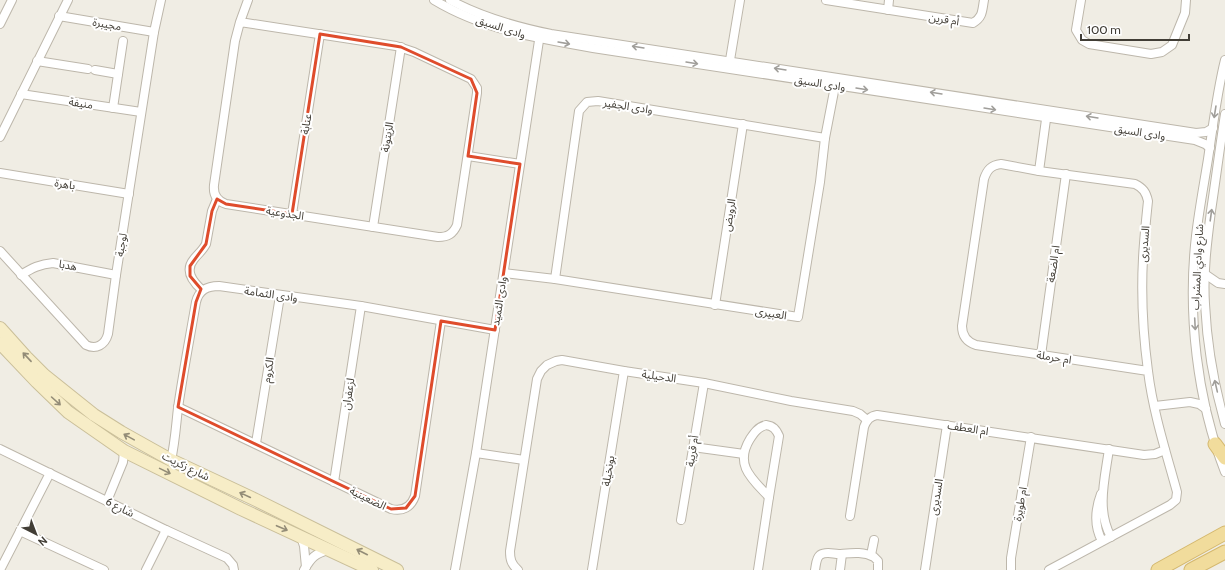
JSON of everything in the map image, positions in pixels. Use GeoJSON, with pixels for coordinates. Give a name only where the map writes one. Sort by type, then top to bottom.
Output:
{"type":"FeatureCollection","features":[{"type":"Feature","properties":{"kind":"main road","name":"شارع زكريت"},"geometry":{"type":"LineString","coordinates":[[0,328],[35,366],[94,415],[121,432],[166,457],[397,570]]}},
{"type":"Feature","properties":{"kind":"main road","name":"شارع زكريت"},"geometry":{"type":"LineString","coordinates":[[1,344],[68,412],[126,456],[372,570]]}},
{"type":"Feature","properties":{"kind":"main road"},"geometry":{"type":"LineString","coordinates":[[1215,444],[1225,458]]}},
{"type":"Feature","properties":{"kind":"main road"},"geometry":{"type":"LineString","coordinates":[[1158,570],[1225,534]]}},
{"type":"Feature","properties":{"kind":"main road"},"geometry":{"type":"LineString","coordinates":[[1175,570],[1224,550]]}},
{"type":"Feature","properties":{"kind":"main road"},"geometry":{"type":"LineString","coordinates":[[1191,570],[1224,550]]}},
{"type":"Feature","properties":{"kind":"street"},"geometry":{"type":"LineString","coordinates":[[0,24],[12,0]]}},
{"type":"Feature","properties":{"kind":"street"},"geometry":{"type":"LineString","coordinates":[[0,136],[68,0]]}},
{"type":"Feature","properties":{"kind":"street","name":"لوجبة"},"geometry":{"type":"LineString","coordinates":[[0,251],[86,345],[94,348],[102,345],[107,338],[141,112],[154,32],[161,0]]}},
{"type":"Feature","properties":{"kind":"street"},"geometry":{"type":"LineString","coordinates":[[166,457],[174,451],[173,443],[178,407],[196,302],[202,290],[194,283],[190,276],[190,266],[206,244],[212,211],[218,199],[214,195],[214,186],[235,41],[248,0]]}},
{"type":"Feature","properties":{"kind":"street","name":"وادى السيق"},"geometry":{"type":"LineString","coordinates":[[434,0],[476,20],[507,30],[1047,114],[1195,140],[1210,148]]}},
{"type":"Feature","properties":{"kind":"street","name":"وادى السيق"},"geometry":{"type":"LineString","coordinates":[[450,0],[540,35]]}},
{"type":"Feature","properties":{"kind":"street"},"geometry":{"type":"LineString","coordinates":[[729,65],[740,0]]}},
{"type":"Feature","properties":{"kind":"street","name":"أم قرين"},"geometry":{"type":"LineString","coordinates":[[826,0],[973,23],[979,19],[982,13],[984,0]]}},
{"type":"Feature","properties":{"kind":"street"},"geometry":{"type":"LineString","coordinates":[[888,10],[889,0]]}},
{"type":"Feature","properties":{"kind":"street"},"geometry":{"type":"LineString","coordinates":[[1081,0],[1076,30],[1082,40],[1089,44],[1151,54],[1162,52],[1172,45],[1185,13],[1186,0]]}},
{"type":"Feature","properties":{"kind":"street","name":"مجيبرة"},"geometry":{"type":"LineString","coordinates":[[59,16],[154,32]]}},
{"type":"Feature","properties":{"kind":"street","name":"الجذوعية"},"geometry":{"type":"LineString","coordinates":[[218,199],[226,204],[438,238],[448,236],[457,225],[477,93],[475,83],[467,76],[401,47],[385,43],[240,22]]}},
{"type":"Feature","properties":{"kind":"street","name":"عنابة"},"geometry":{"type":"LineString","coordinates":[[292,214],[320,34]]}},
{"type":"Feature","properties":{"kind":"street","name":"وادى الثميد"},"geometry":{"type":"LineString","coordinates":[[456,570],[476,453],[540,35]]}},
{"type":"Feature","properties":{"kind":"street"},"geometry":{"type":"LineString","coordinates":[[113,108],[123,41]]}},
{"type":"Feature","properties":{"kind":"street","name":"الزيتونة"},"geometry":{"type":"LineString","coordinates":[[373,227],[401,47]]}},
{"type":"Feature","properties":{"kind":"street","name":"شارع وادي المشراب"},"geometry":{"type":"LineString","coordinates":[[1225,60],[1196,236],[1194,283],[1195,330],[1202,388],[1215,444],[1225,472]]}},
{"type":"Feature","properties":{"kind":"street"},"geometry":{"type":"LineString","coordinates":[[37,61],[118,74]]}},
{"type":"Feature","properties":{"kind":"street","name":"العبيرى"},"geometry":{"type":"LineString","coordinates":[[504,273],[556,279],[798,317],[820,182],[825,138],[836,82]]}},
{"type":"Feature","properties":{"kind":"street","name":"منيفة"},"geometry":{"type":"LineString","coordinates":[[21,94],[141,112]]}},
{"type":"Feature","properties":{"kind":"street","name":"وادى الجفير"},"geometry":{"type":"LineString","coordinates":[[556,279],[579,111],[587,102],[591,100],[598,101],[825,138]]}},
{"type":"Feature","properties":{"kind":"street"},"geometry":{"type":"LineString","coordinates":[[1039,171],[1047,114]]}},
{"type":"Feature","properties":{"kind":"street","name":"وادى السيق"},"geometry":{"type":"LineString","coordinates":[[1047,114],[1199,133],[1206,132],[1213,128]]}},
{"type":"Feature","properties":{"kind":"street","name":"شارع وادي المشراب"},"geometry":{"type":"LineString","coordinates":[[1225,115],[1206,247],[1204,292],[1210,353],[1215,383],[1225,424]]}},
{"type":"Feature","properties":{"kind":"street","name":"الرويض"},"geometry":{"type":"LineString","coordinates":[[716,305],[743,124]]}},
{"type":"Feature","properties":{"kind":"street"},"geometry":{"type":"LineString","coordinates":[[468,156],[520,164]]}},
{"type":"Feature","properties":{"kind":"street","name":"السديرى"},"geometry":{"type":"LineString","coordinates":[[964,335],[962,326],[986,173],[990,168],[1001,164],[1140,186],[1147,195],[1148,201],[1142,282],[1148,371],[1165,450],[1177,492],[1176,500],[1170,505],[1049,570]]}},
{"type":"Feature","properties":{"kind":"street","name":"باهرة"},"geometry":{"type":"LineString","coordinates":[[0,173],[129,194]]}},
{"type":"Feature","properties":{"kind":"street","name":"ام الضعة"},"geometry":{"type":"LineString","coordinates":[[1041,355],[1066,174]]}},
{"type":"Feature","properties":{"kind":"street","name":"هدبا"},"geometry":{"type":"LineString","coordinates":[[22,275],[36,266],[53,263],[116,275]]}},
{"type":"Feature","properties":{"kind":"street"},"geometry":{"type":"LineString","coordinates":[[1205,274],[1222,284]]}},
{"type":"Feature","properties":{"kind":"street"},"geometry":{"type":"LineString","coordinates":[[1204,292],[1222,284]]}},
{"type":"Feature","properties":{"kind":"street","name":"وادى الثمامة"},"geometry":{"type":"LineString","coordinates":[[202,290],[211,286],[219,286],[280,296],[361,306],[495,330]]}},
{"type":"Feature","properties":{"kind":"street","name":"الكروم"},"geometry":{"type":"LineString","coordinates":[[256,443],[280,296]]}},
{"type":"Feature","properties":{"kind":"street","name":"لزعفران"},"geometry":{"type":"LineString","coordinates":[[334,482],[361,306]]}},
{"type":"Feature","properties":{"kind":"street","name":"الضعينية"},"geometry":{"type":"LineString","coordinates":[[178,407],[256,443],[391,509],[396,510],[406,508],[414,501],[441,321]]}},
{"type":"Feature","properties":{"kind":"street","name":"ام حرملة"},"geometry":{"type":"LineString","coordinates":[[964,335],[968,342],[976,345],[1148,371]]}},
{"type":"Feature","properties":{"kind":"street","name":"الدحيلية"},"geometry":{"type":"LineString","coordinates":[[518,570],[512,564],[510,551],[524,460],[537,379],[544,368],[551,363],[562,360],[704,383],[853,412],[860,414],[867,420]]}},
{"type":"Feature","properties":{"kind":"street","name":"بونخيلة"},"geometry":{"type":"LineString","coordinates":[[592,570],[624,371]]}},
{"type":"Feature","properties":{"kind":"street","name":"أم قريبة"},"geometry":{"type":"LineString","coordinates":[[681,520],[704,383]]}},
{"type":"Feature","properties":{"kind":"street"},"geometry":{"type":"LineString","coordinates":[[1190,402],[1198,395],[1202,388]]}},
{"type":"Feature","properties":{"kind":"street"},"geometry":{"type":"LineString","coordinates":[[1155,406],[1190,402],[1199,404],[1206,409]]}},
{"type":"Feature","properties":{"kind":"street","name":"ام العطف"},"geometry":{"type":"LineString","coordinates":[[867,420],[880,414],[1144,455],[1155,454],[1165,450]]}},
{"type":"Feature","properties":{"kind":"street"},"geometry":{"type":"LineString","coordinates":[[850,516],[864,427],[867,420]]}},
{"type":"Feature","properties":{"kind":"street"},"geometry":{"type":"LineString","coordinates":[[758,570],[779,436],[772,426],[766,425],[760,427],[748,442],[744,454],[744,460],[748,472],[769,496]]}},
{"type":"Feature","properties":{"kind":"street","name":"السديرى"},"geometry":{"type":"LineString","coordinates":[[925,570],[947,425]]}},
{"type":"Feature","properties":{"kind":"street","name":"ام طويرة"},"geometry":{"type":"LineString","coordinates":[[1011,570],[1010,558],[1031,438]]}},
{"type":"Feature","properties":{"kind":"street"},"geometry":{"type":"LineString","coordinates":[[693,447],[744,454]]}},
{"type":"Feature","properties":{"kind":"street","name":"شارع 6"},"geometry":{"type":"LineString","coordinates":[[0,448],[166,530],[227,558],[234,570]]}},
{"type":"Feature","properties":{"kind":"street"},"geometry":{"type":"LineString","coordinates":[[1109,449],[1103,490],[1104,519],[1106,528],[1111,537]]}},
{"type":"Feature","properties":{"kind":"street"},"geometry":{"type":"LineString","coordinates":[[476,453],[524,460]]}},
{"type":"Feature","properties":{"kind":"street"},"geometry":{"type":"LineString","coordinates":[[108,501],[126,456]]}},
{"type":"Feature","properties":{"kind":"street"},"geometry":{"type":"LineString","coordinates":[[0,570],[50,473]]}},
{"type":"Feature","properties":{"kind":"street"},"geometry":{"type":"LineString","coordinates":[[1102,542],[1097,527],[1096,516],[1098,501],[1103,490]]}},
{"type":"Feature","properties":{"kind":"street"},"geometry":{"type":"LineString","coordinates":[[146,570],[166,530]]}},
{"type":"Feature","properties":{"kind":"street"},"geometry":{"type":"LineString","coordinates":[[20,531],[104,570]]}},
{"type":"Feature","properties":{"kind":"street"},"geometry":{"type":"LineString","coordinates":[[301,537],[304,546],[305,569]]}},
{"type":"Feature","properties":{"kind":"street"},"geometry":{"type":"LineString","coordinates":[[871,555],[874,540]]}},
{"type":"Feature","properties":{"kind":"street"},"geometry":{"type":"LineString","coordinates":[[305,569],[319,552],[330,550]]}},
{"type":"Feature","properties":{"kind":"street"},"geometry":{"type":"LineString","coordinates":[[815,570],[817,560],[820,555],[824,553],[853,553],[871,555],[874,557],[878,561],[878,570]]}},
{"type":"Feature","properties":{"kind":"street"},"geometry":{"type":"LineString","coordinates":[[840,570],[842,554]]}},
{"type":"Feature","properties":{"kind":"highlighted area"},"geometry":{"type":"Polygon","coordinates":[[[320,34],[401,47],[471,79],[477,93],[468,156],[520,164],[495,330],[441,321],[415,496],[406,508],[391,509],[178,407],[196,302],[201,289],[190,276],[190,266],[206,244],[212,211],[217,199],[226,204],[292,214],[320,34]]]}}]}
